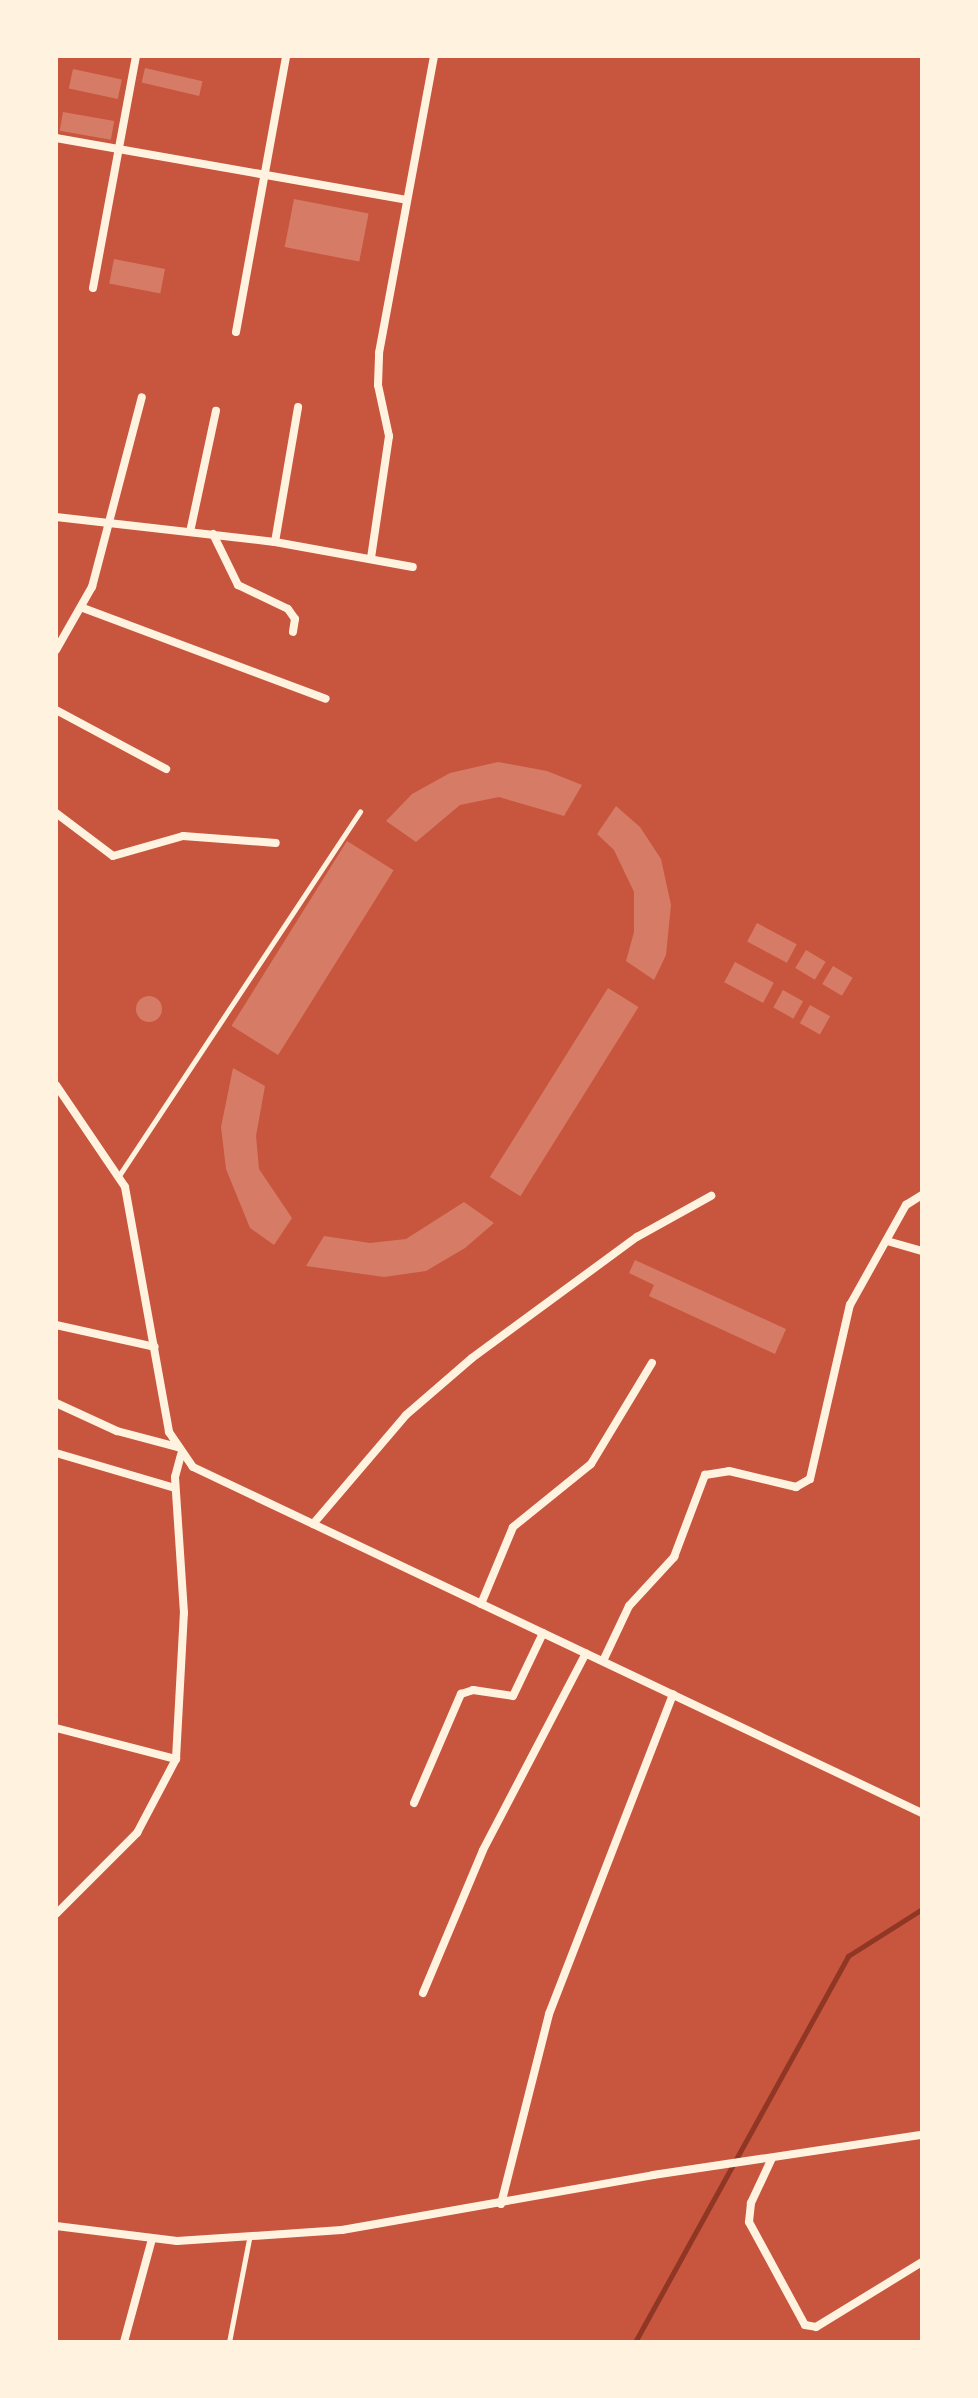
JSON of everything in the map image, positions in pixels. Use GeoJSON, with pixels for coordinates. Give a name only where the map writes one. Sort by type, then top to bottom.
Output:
{"type":"FeatureCollection","features":[{"type":"Feature","properties":{"kind":"street"},"geometry":{"type":"LineString","coordinates":[[93,288],[136,56]]}},
{"type":"Feature","properties":{"kind":"street"},"geometry":{"type":"LineString","coordinates":[[236,332],[286,56]]}},
{"type":"Feature","properties":{"kind":"street"},"geometry":{"type":"LineString","coordinates":[[371,558],[389,436],[377,372],[434,56]]}},
{"type":"Feature","properties":{"kind":"street"},"geometry":{"type":"LineString","coordinates":[[56,138],[407,200]]}},
{"type":"Feature","properties":{"kind":"street"},"geometry":{"type":"LineString","coordinates":[[56,650],[83,608],[113,522],[142,397]]}},
{"type":"Feature","properties":{"kind":"street"},"geometry":{"type":"LineString","coordinates":[[275,542],[298,407]]}},
{"type":"Feature","properties":{"kind":"street"},"geometry":{"type":"LineString","coordinates":[[190,532],[216,411]]}},
{"type":"Feature","properties":{"kind":"street"},"geometry":{"type":"LineString","coordinates":[[56,517],[275,542],[413,567]]}},
{"type":"Feature","properties":{"kind":"street"},"geometry":{"type":"LineString","coordinates":[[213,534],[238,585],[288,609],[295,619],[293,632]]}},
{"type":"Feature","properties":{"kind":"street"},"geometry":{"type":"LineString","coordinates":[[83,608],[326,699]]}},
{"type":"Feature","properties":{"kind":"street"},"geometry":{"type":"LineString","coordinates":[[56,710],[166,769]]}},
{"type":"Feature","properties":{"kind":"street"},"geometry":{"type":"LineString","coordinates":[[56,813],[113,856],[183,836],[276,843]]}},
{"type":"Feature","properties":{"kind":"street"},"geometry":{"type":"LineString","coordinates":[[56,1085],[120,1174],[132,1208],[169,1432],[179,1451],[204,1473],[922,1813]]}},
{"type":"Feature","properties":{"kind":"street"},"geometry":{"type":"LineString","coordinates":[[56,1102],[69,1104]]}},
{"type":"Feature","properties":{"kind":"street"},"geometry":{"type":"LineString","coordinates":[[603,1661],[629,1606],[674,1557],[705,1475],[729,1471],[796,1487],[810,1479],[844,1322],[906,1205],[922,1195]]}},
{"type":"Feature","properties":{"kind":"street"},"geometry":{"type":"LineString","coordinates":[[313,1524],[406,1415],[472,1358],[637,1237],[711,1196]]}},
{"type":"Feature","properties":{"kind":"street"},"geometry":{"type":"LineString","coordinates":[[887,1241],[922,1251]]}},
{"type":"Feature","properties":{"kind":"street"},"geometry":{"type":"LineString","coordinates":[[56,1325],[155,1347]]}},
{"type":"Feature","properties":{"kind":"street"},"geometry":{"type":"LineString","coordinates":[[481,1604],[513,1527],[591,1464],[652,1363]]}},
{"type":"Feature","properties":{"kind":"street"},"geometry":{"type":"LineString","coordinates":[[56,1403],[117,1431],[179,1451]]}},
{"type":"Feature","properties":{"kind":"street"},"geometry":{"type":"LineString","coordinates":[[56,1914],[137,1833],[176,1759],[184,1583],[175,1488],[179,1451]]}},
{"type":"Feature","properties":{"kind":"street"},"geometry":{"type":"LineString","coordinates":[[57,1457],[175,1488]]}},
{"type":"Feature","properties":{"kind":"street"},"geometry":{"type":"LineString","coordinates":[[414,1803],[461,1694],[473,1690],[513,1696],[543,1633]]}},
{"type":"Feature","properties":{"kind":"street"},"geometry":{"type":"LineString","coordinates":[[423,1993],[483,1850],[586,1653]]}},
{"type":"Feature","properties":{"kind":"street"},"geometry":{"type":"LineString","coordinates":[[501,2204],[549,2014],[673,1694]]}},
{"type":"Feature","properties":{"kind":"street"},"geometry":{"type":"LineString","coordinates":[[56,1728],[176,1759]]}},
{"type":"Feature","properties":{"kind":"street"},"geometry":{"type":"LineString","coordinates":[[56,2226],[152,2239],[249,2239],[501,2204],[922,2135]]}},
{"type":"Feature","properties":{"kind":"street"},"geometry":{"type":"LineString","coordinates":[[772,2158],[751,2203],[749,2222],[805,2325],[816,2327],[922,2262]]}},
{"type":"Feature","properties":{"kind":"street"},"geometry":{"type":"LineString","coordinates":[[124,2342],[152,2239]]}},
{"type":"Feature","properties":{"kind":"lane"},"geometry":{"type":"LineString","coordinates":[[120,1174],[360,811]]}},
{"type":"Feature","properties":{"kind":"lane"},"geometry":{"type":"LineString","coordinates":[[229,2342],[249,2239]]}},
{"type":"Feature","properties":{"kind":"building"},"geometry":{"type":"Polygon","coordinates":[[[145,68],[202,81],[199,96],[142,83],[145,68]]]}},
{"type":"Feature","properties":{"kind":"building"},"geometry":{"type":"Polygon","coordinates":[[[73,69],[122,79],[118,99],[69,89],[73,69]]]}},
{"type":"Feature","properties":{"kind":"building"},"geometry":{"type":"Polygon","coordinates":[[[63,112],[114,121],[111,140],[60,131],[63,112]]]}},
{"type":"Feature","properties":{"kind":"building"},"geometry":{"type":"Polygon","coordinates":[[[294,199],[369,214],[359,262],[285,247],[294,199]]]}},
{"type":"Feature","properties":{"kind":"building"},"geometry":{"type":"Polygon","coordinates":[[[114,259],[165,269],[160,293],[109,284],[114,259]]]}},
{"type":"Feature","properties":{"kind":"building"},"geometry":{"type":"Polygon","coordinates":[[[498,762],[547,771],[582,785],[564,816],[499,797],[460,805],[416,842],[386,821],[412,794],[450,773],[498,762]]]}},
{"type":"Feature","properties":{"kind":"building"},"geometry":{"type":"Polygon","coordinates":[[[616,806],[640,827],[661,859],[671,905],[666,955],[654,980],[626,961],[634,932],[634,892],[614,850],[597,834],[616,806]]]}},
{"type":"Feature","properties":{"kind":"building"},"geometry":{"type":"Polygon","coordinates":[[[347,841],[394,870],[278,1055],[231,1026],[347,841]]]}},
{"type":"Feature","properties":{"kind":"building"},"geometry":{"type":"Polygon","coordinates":[[[757,923],[797,944],[787,963],[747,942],[757,923]]]}},
{"type":"Feature","properties":{"kind":"building"},"geometry":{"type":"Polygon","coordinates":[[[806,950],[826,962],[815,980],[795,968],[806,950]]]}},
{"type":"Feature","properties":{"kind":"building"},"geometry":{"type":"Polygon","coordinates":[[[735,962],[774,983],[763,1003],[724,982],[735,962]]]}},
{"type":"Feature","properties":{"kind":"building"},"geometry":{"type":"Polygon","coordinates":[[[833,966],[853,978],[842,996],[822,984],[833,966]]]}},
{"type":"Feature","properties":{"kind":"building"},"geometry":{"type":"Polygon","coordinates":[[[608,988],[639,1007],[520,1196],[490,1177],[608,988]]]}},
{"type":"Feature","properties":{"kind":"building"},"geometry":{"type":"Polygon","coordinates":[[[783,990],[803,1001],[793,1019],[773,1007],[783,990]]]}},
{"type":"Feature","properties":{"kind":"building"},"geometry":{"type":"Polygon","coordinates":[[[149,996],[158,1000],[162,1009],[158,1018],[149,1022],[140,1018],[136,1009],[140,1000],[149,996]]]}},
{"type":"Feature","properties":{"kind":"building"},"geometry":{"type":"Polygon","coordinates":[[[810,1005],[830,1016],[820,1035],[800,1023],[810,1005]]]}},
{"type":"Feature","properties":{"kind":"building"},"geometry":{"type":"Polygon","coordinates":[[[233,1068],[265,1086],[256,1136],[259,1169],[292,1218],[274,1245],[250,1228],[226,1169],[221,1127],[233,1068]]]}},
{"type":"Feature","properties":{"kind":"building"},"geometry":{"type":"Polygon","coordinates":[[[464,1202],[494,1223],[465,1248],[426,1271],[384,1277],[306,1266],[324,1236],[370,1243],[406,1239],[464,1202]]]}},
{"type":"Feature","properties":{"kind":"building"},"geometry":{"type":"Polygon","coordinates":[[[635,1260],[786,1329],[775,1354],[649,1296],[654,1285],[629,1273],[635,1260]]]}},
{"type":"Feature","properties":{"kind":"waterway"},"geometry":{"type":"LineString","coordinates":[[635,2342],[848,1956],[922,1909]]}}]}
